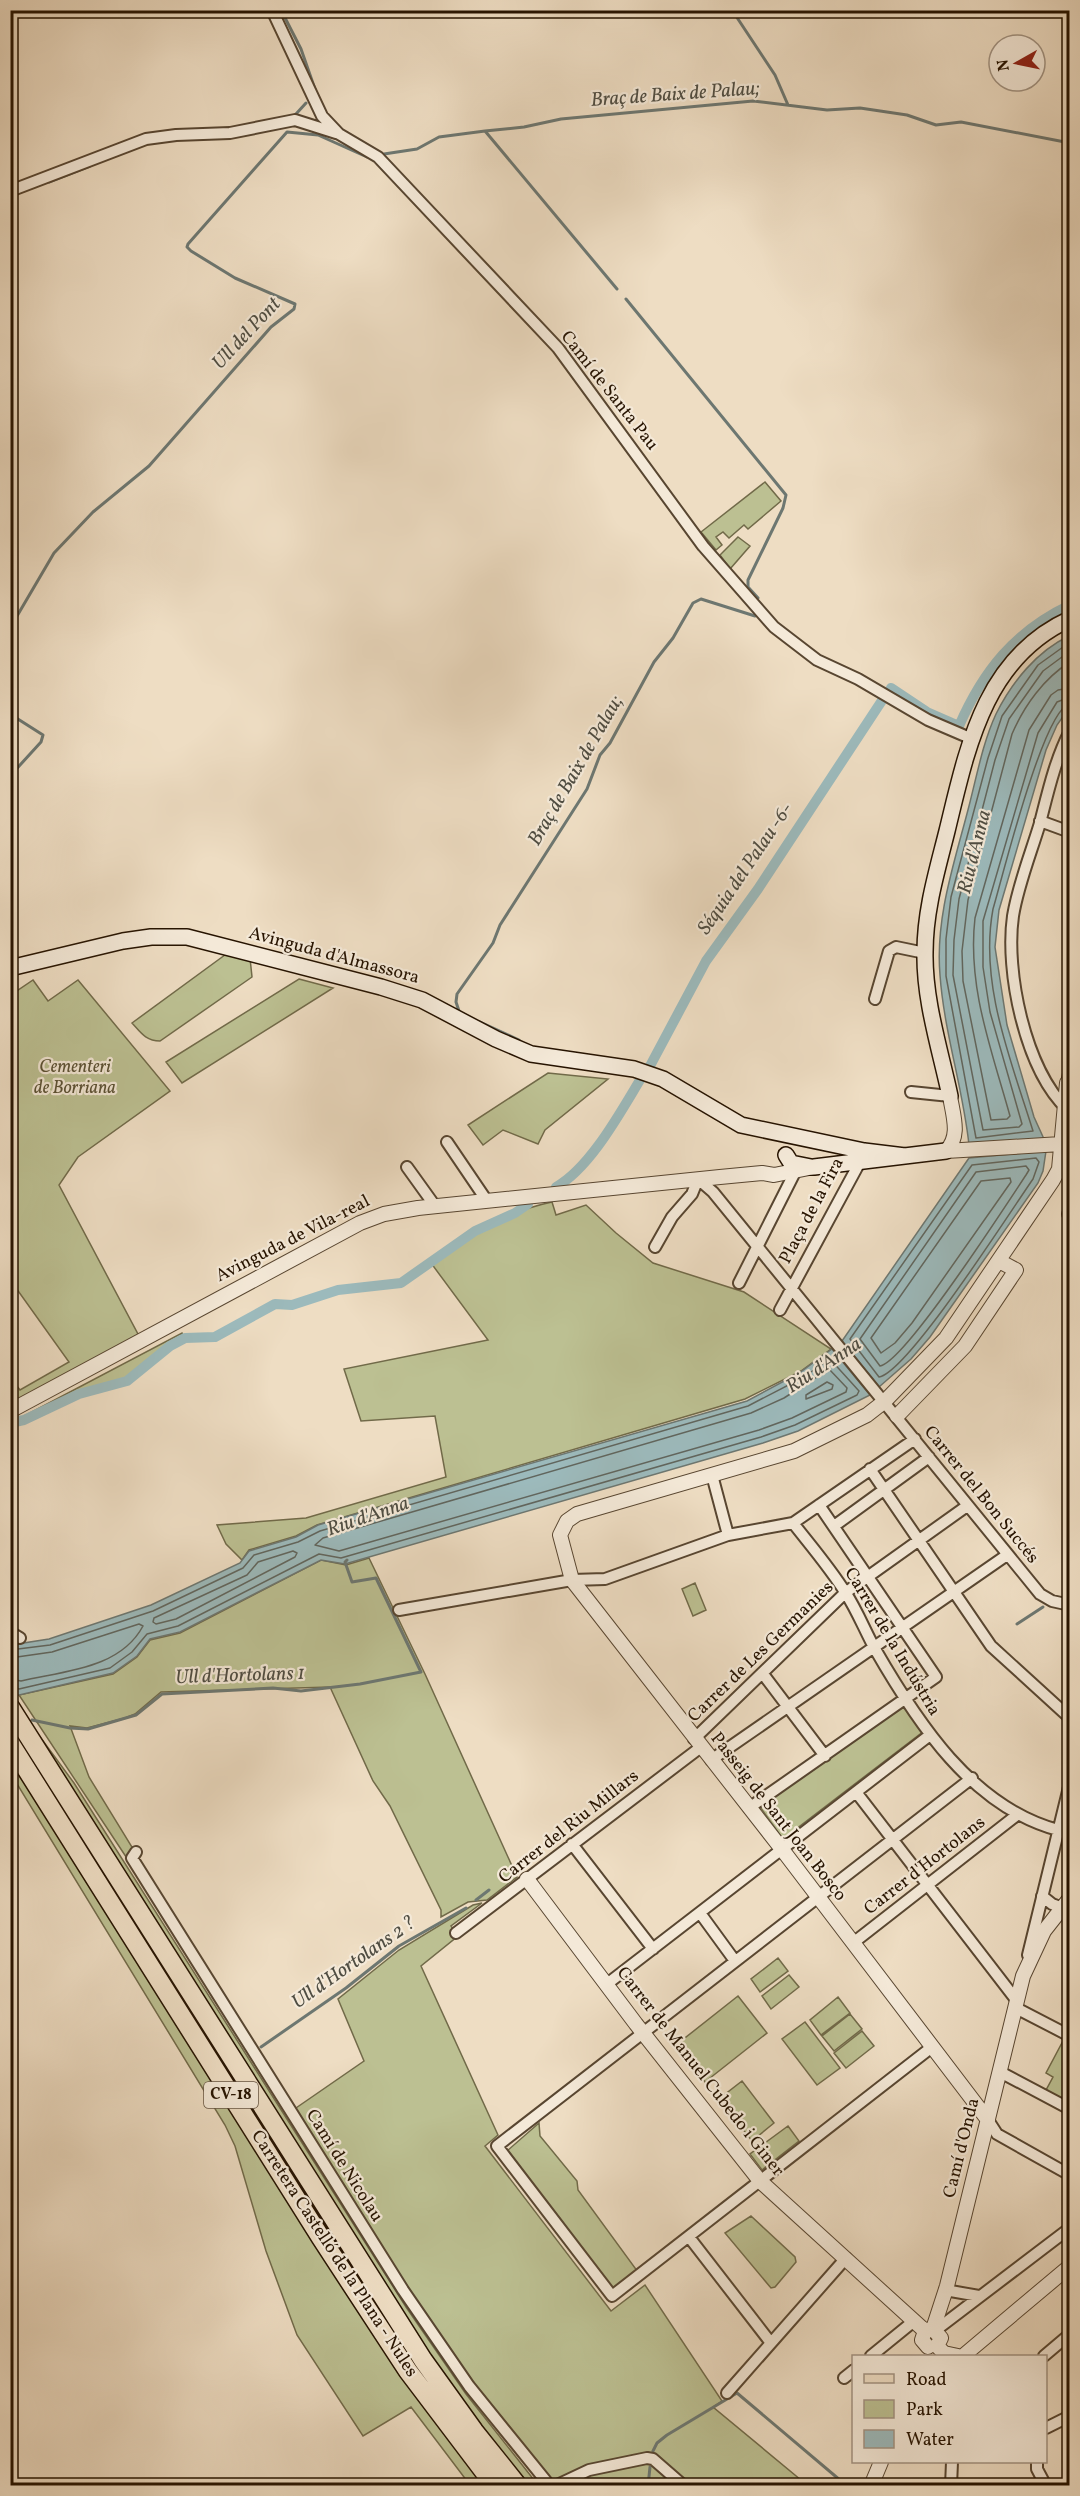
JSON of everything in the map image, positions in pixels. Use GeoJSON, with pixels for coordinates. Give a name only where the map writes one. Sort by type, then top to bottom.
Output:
{"type":"FeatureCollection","features":[{"type":"Feature","properties":{"kind":"main road"},"geometry":{"type":"LineString","coordinates":[[950,1096],[929,1000],[925,953],[928,907],[970,738],[989,699],[1021,652],[1038,637],[1070,619]]}},
{"type":"Feature","properties":{"kind":"main road","name":"Avinguda d'Almassora"},"geometry":{"type":"LineString","coordinates":[[10,968],[123,941],[159,936],[187,937],[381,987],[422,1000],[496,1040],[531,1054],[634,1069],[663,1079],[741,1125],[813,1140],[863,1156]]}},
{"type":"Feature","properties":{"kind":"main road"},"geometry":{"type":"LineString","coordinates":[[768,1132],[778,1138],[786,1155],[791,1163],[813,1167],[825,1155],[813,1140],[790,1144],[786,1155]]}},
{"type":"Feature","properties":{"kind":"main road","name":"Plaça de la Fira"},"geometry":{"type":"LineString","coordinates":[[863,1156],[905,1156],[946,1151]]}},
{"type":"Feature","properties":{"kind":"main road","name":"Avinguda de Vila-real"},"geometry":{"type":"LineString","coordinates":[[813,1167],[863,1156]]}},
{"type":"Feature","properties":{"kind":"main road","name":"Carretera Castelló de la Plana - Nules"},"geometry":{"type":"LineString","coordinates":[[10,1707],[423,2360],[474,2431],[518,2486]]}},
{"type":"Feature","properties":{"kind":"main road","name":"Carretera Castelló de la Plana - Nules"},"geometry":{"type":"LineString","coordinates":[[10,1743],[321,2238],[408,2371],[495,2486]]}},
{"type":"Feature","properties":{"kind":"street","name":"Camí de Santa Pau"},"geometry":{"type":"LineString","coordinates":[[272,10],[312,100],[322,116],[339,134],[378,157],[558,348],[703,546],[774,627],[817,660],[858,679],[928,720],[970,738]]}},
{"type":"Feature","properties":{"kind":"street"},"geometry":{"type":"LineString","coordinates":[[10,191],[146,139],[176,135],[230,133],[295,120],[339,134]]}},
{"type":"Feature","properties":{"kind":"street"},"geometry":{"type":"LineString","coordinates":[[1067,1109],[1033,1055],[1012,970],[1013,914],[1054,770],[1070,731]]}},
{"type":"Feature","properties":{"kind":"street"},"geometry":{"type":"LineString","coordinates":[[1040,821],[1070,832]]}},
{"type":"Feature","properties":{"kind":"street"},"geometry":{"type":"LineString","coordinates":[[875,999],[889,951],[896,947],[925,953]]}},
{"type":"Feature","properties":{"kind":"street"},"geometry":{"type":"LineString","coordinates":[[728,1535],[712,1475],[794,1451],[843,1428],[946,1338],[1053,1180],[1061,1151],[1070,1068]]}},
{"type":"Feature","properties":{"kind":"street"},"geometry":{"type":"LineString","coordinates":[[911,1092],[950,1096],[956,1134],[954,1143],[946,1151]]}},
{"type":"Feature","properties":{"kind":"street"},"geometry":{"type":"LineString","coordinates":[[1070,1130],[1061,1151],[1070,1172]]}},
{"type":"Feature","properties":{"kind":"street"},"geometry":{"type":"LineString","coordinates":[[447,1142],[487,1201]]}},
{"type":"Feature","properties":{"kind":"street","name":"Plaça de la Fira"},"geometry":{"type":"LineString","coordinates":[[946,1151],[1046,1145],[1061,1151]]}},
{"type":"Feature","properties":{"kind":"street"},"geometry":{"type":"LineString","coordinates":[[762,1173],[777,1166],[786,1155]]}},
{"type":"Feature","properties":{"kind":"street","name":"Plaça de la Fira"},"geometry":{"type":"LineString","coordinates":[[863,1156],[793,1289],[880,1396]]}},
{"type":"Feature","properties":{"kind":"street"},"geometry":{"type":"LineString","coordinates":[[407,1167],[435,1206]]}},
{"type":"Feature","properties":{"kind":"street","name":"Avinguda de Vila-real"},"geometry":{"type":"LineString","coordinates":[[10,1411],[360,1223],[384,1214],[435,1206],[698,1179],[762,1173],[774,1175],[813,1167]]}},
{"type":"Feature","properties":{"kind":"street"},"geometry":{"type":"LineString","coordinates":[[739,1282],[795,1172]]}},
{"type":"Feature","properties":{"kind":"street"},"geometry":{"type":"LineString","coordinates":[[713,1192],[720,1177]]}},
{"type":"Feature","properties":{"kind":"street"},"geometry":{"type":"LineString","coordinates":[[655,1247],[672,1217],[692,1194],[698,1179],[713,1192],[793,1289],[780,1310]]}},
{"type":"Feature","properties":{"kind":"street"},"geometry":{"type":"LineString","coordinates":[[897,1416],[965,1346],[1016,1270],[999,1261]]}},
{"type":"Feature","properties":{"kind":"street"},"geometry":{"type":"LineString","coordinates":[[946,1338],[965,1346]]}},
{"type":"Feature","properties":{"kind":"street","name":"Carrer del Bon Succés"},"geometry":{"type":"LineString","coordinates":[[880,1396],[1040,1594],[1052,1601],[1070,1605]]}},
{"type":"Feature","properties":{"kind":"street"},"geometry":{"type":"LineString","coordinates":[[399,1610],[572,1580],[621,1576],[728,1535],[794,1523],[915,1439]]}},
{"type":"Feature","properties":{"kind":"street"},"geometry":{"type":"LineString","coordinates":[[834,1526],[929,1457]]}},
{"type":"Feature","properties":{"kind":"street"},"geometry":{"type":"LineString","coordinates":[[870,1469],[991,1646],[1070,1718]]}},
{"type":"Feature","properties":{"kind":"street","name":"Passeig de Sant Joan Bosco"},"geometry":{"type":"LineString","coordinates":[[712,1475],[577,1514],[563,1527],[561,1543],[572,1580],[781,1848],[988,2120]]}},
{"type":"Feature","properties":{"kind":"street"},"geometry":{"type":"LineString","coordinates":[[749,1808],[936,1677],[819,1505]]}},
{"type":"Feature","properties":{"kind":"street","name":"Carrer de Les Germanies"},"geometry":{"type":"LineString","coordinates":[[698,1743],[763,1674],[845,1593],[967,1506]]}},
{"type":"Feature","properties":{"kind":"street","name":"Carrer de la Indústria"},"geometry":{"type":"LineString","coordinates":[[794,1523],[845,1593],[904,1699],[930,1735],[972,1778],[1017,1815],[1058,1830]]}},
{"type":"Feature","properties":{"kind":"street"},"geometry":{"type":"LineString","coordinates":[[711,1760],[1007,1555]]}},
{"type":"Feature","properties":{"kind":"street"},"geometry":{"type":"LineString","coordinates":[[763,1674],[825,1755]]}},
{"type":"Feature","properties":{"kind":"street"},"geometry":{"type":"LineString","coordinates":[[607,1984],[930,1735]]}},
{"type":"Feature","properties":{"kind":"street","name":"Carrer del Riu Millars"},"geometry":{"type":"LineString","coordinates":[[456,1932],[572,1844],[698,1743]]}},
{"type":"Feature","properties":{"kind":"street"},"geometry":{"type":"LineString","coordinates":[[932,2047],[612,2296],[497,2146],[972,1778]]}},
{"type":"Feature","properties":{"kind":"street","name":"Camí d'Onda"},"geometry":{"type":"LineString","coordinates":[[931,2330],[945,2290],[1070,1784]]}},
{"type":"Feature","properties":{"kind":"street"},"geometry":{"type":"LineString","coordinates":[[856,1792],[1017,2004],[1070,2036]]}},
{"type":"Feature","properties":{"kind":"street","name":"Carrer d'Hortolans"},"geometry":{"type":"LineString","coordinates":[[853,1943],[1017,1815]]}},
{"type":"Feature","properties":{"kind":"street"},"geometry":{"type":"LineString","coordinates":[[572,1844],[653,1949]]}},
{"type":"Feature","properties":{"kind":"street","name":"Camí de Nicolau"},"geometry":{"type":"LineString","coordinates":[[136,1852],[132,1858],[403,2290],[475,2394],[550,2486]]}},
{"type":"Feature","properties":{"kind":"street","name":"Carrer de Manuel Cubedo i Giner"},"geometry":{"type":"LineString","coordinates":[[527,1879],[643,2033],[760,2181],[914,2321],[931,2330]]}},
{"type":"Feature","properties":{"kind":"street"},"geometry":{"type":"LineString","coordinates":[[1042,1896],[1052,1904],[1067,1905]]}},
{"type":"Feature","properties":{"kind":"street","name":"Camí d'Onda"},"geometry":{"type":"LineString","coordinates":[[1023,1976],[1044,1931],[1067,1905]]}},
{"type":"Feature","properties":{"kind":"street"},"geometry":{"type":"LineString","coordinates":[[700,1912],[735,1961]]}},
{"type":"Feature","properties":{"kind":"street"},"geometry":{"type":"LineString","coordinates":[[1000,2072],[1070,2109]]}},
{"type":"Feature","properties":{"kind":"street"},"geometry":{"type":"LineString","coordinates":[[988,2120],[997,2134],[1070,2175]]}},
{"type":"Feature","properties":{"kind":"street"},"geometry":{"type":"LineString","coordinates":[[982,2144],[997,2134]]}},
{"type":"Feature","properties":{"kind":"street"},"geometry":{"type":"LineString","coordinates":[[952,2355],[936,2352],[922,2340],[931,2330],[1070,2228]]}},
{"type":"Feature","properties":{"kind":"street"},"geometry":{"type":"LineString","coordinates":[[688,2237],[771,2343]]}},
{"type":"Feature","properties":{"kind":"street"},"geometry":{"type":"LineString","coordinates":[[727,2393],[846,2258]]}},
{"type":"Feature","properties":{"kind":"street"},"geometry":{"type":"LineString","coordinates":[[964,2355],[1070,2266]]}},
{"type":"Feature","properties":{"kind":"street"},"geometry":{"type":"LineString","coordinates":[[945,2290],[979,2296]]}},
{"type":"Feature","properties":{"kind":"street"},"geometry":{"type":"LineString","coordinates":[[872,2355],[914,2321]]}},
{"type":"Feature","properties":{"kind":"street"},"geometry":{"type":"LineString","coordinates":[[1045,2355],[1070,2334]]}},
{"type":"Feature","properties":{"kind":"street"},"geometry":{"type":"LineString","coordinates":[[844,2378],[852,2372]]}},
{"type":"Feature","properties":{"kind":"street"},"geometry":{"type":"LineString","coordinates":[[1047,2428],[1070,2416]]}},
{"type":"Feature","properties":{"kind":"street"},"geometry":{"type":"LineString","coordinates":[[555,2486],[589,2469],[647,2458],[653,2459],[684,2486]]}},
{"type":"Feature","properties":{"kind":"street"},"geometry":{"type":"LineString","coordinates":[[871,2486],[881,2463]]}},
{"type":"Feature","properties":{"kind":"street"},"geometry":{"type":"LineString","coordinates":[[951,2486],[952,2463]]}},
{"type":"Feature","properties":{"kind":"street"},"geometry":{"type":"LineString","coordinates":[[1037,2463],[1037,2469],[1046,2486]]}},
{"type":"Feature","properties":{"kind":"green space"},"geometry":{"type":"Polygon","coordinates":[[[765,482],[781,501],[748,529],[744,525],[729,538],[723,532],[716,537],[722,545],[716,550],[701,532],[765,482]]]}},
{"type":"Feature","properties":{"kind":"green space"},"geometry":{"type":"Polygon","coordinates":[[[738,537],[750,546],[730,569],[720,555],[738,537]]]}},
{"type":"Feature","properties":{"kind":"green space"},"geometry":{"type":"Polygon","coordinates":[[[229,952],[250,958],[252,977],[160,1041],[147,1038],[132,1023],[229,952]]]}},
{"type":"Feature","properties":{"kind":"green space"},"geometry":{"type":"Polygon","coordinates":[[[299,979],[333,988],[182,1083],[166,1062],[299,979]]]}},
{"type":"Feature","properties":{"kind":"green space","name":"Cementeri de Borriana"},"geometry":{"type":"Polygon","coordinates":[[[33,980],[48,1001],[78,980],[170,1091],[78,1157],[59,1185],[139,1336],[11,1406],[10,1377],[20,1390],[69,1362],[11,1281],[11,995],[33,980]]]}},
{"type":"Feature","properties":{"kind":"green space"},"geometry":{"type":"Polygon","coordinates":[[[548,1073],[608,1079],[545,1130],[538,1144],[503,1130],[483,1145],[468,1125],[548,1073]]]}},
{"type":"Feature","properties":{"kind":"green space"},"geometry":{"type":"Polygon","coordinates":[[[552,1202],[556,1215],[586,1205],[653,1263],[744,1292],[831,1349],[801,1371],[745,1399],[317,1525],[296,1536],[249,1550],[242,1560],[226,1544],[217,1525],[306,1518],[446,1477],[435,1416],[361,1421],[344,1369],[488,1340],[431,1263],[503,1218],[552,1202]]]}},
{"type":"Feature","properties":{"kind":"green space"},"geometry":{"type":"Polygon","coordinates":[[[182,1333],[184,1338],[169,1346],[127,1381],[79,1394],[24,1420],[11,1423],[182,1333]]]}},
{"type":"Feature","properties":{"kind":"green space"},"geometry":{"type":"Polygon","coordinates":[[[369,1558],[425,1674],[517,1877],[487,1900],[468,1902],[441,1917],[441,1910],[390,1806],[373,1781],[330,1687],[161,1692],[135,1714],[125,1718],[87,1728],[70,1726],[89,1777],[293,2110],[364,2061],[338,1999],[399,1950],[473,1905],[482,1903],[451,1926],[458,1936],[421,1966],[498,2135],[485,2146],[611,2311],[645,2285],[722,2401],[713,2407],[807,2485],[783,2483],[687,2485],[650,2455],[553,2485],[470,2391],[146,1887],[19,1695],[113,1674],[137,1657],[150,1640],[180,1633],[321,1560],[346,1565],[369,1558]]]}},
{"type":"Feature","properties":{"kind":"green space"},"geometry":{"type":"Polygon","coordinates":[[[695,1583],[706,1610],[693,1616],[682,1589],[695,1583]]]}},
{"type":"Feature","properties":{"kind":"green space"},"geometry":{"type":"Polygon","coordinates":[[[906,1705],[924,1731],[783,1839],[760,1807],[906,1705]]]}},
{"type":"Feature","properties":{"kind":"green space"},"geometry":{"type":"Polygon","coordinates":[[[35,1730],[74,1783],[406,2307],[466,2394],[538,2485],[527,2485],[422,2347],[35,1730]]]}},
{"type":"Feature","properties":{"kind":"green space"},"geometry":{"type":"Polygon","coordinates":[[[10,1755],[485,2485],[470,2485],[411,2407],[363,2436],[297,2335],[266,2251],[235,2146],[225,2125],[11,1774],[10,1755]]]}},
{"type":"Feature","properties":{"kind":"green space"},"geometry":{"type":"Polygon","coordinates":[[[778,1958],[788,1971],[760,1992],[751,1979],[778,1958]]]}},
{"type":"Feature","properties":{"kind":"green space"},"geometry":{"type":"Polygon","coordinates":[[[789,1975],[799,1987],[771,2009],[762,1996],[789,1975]]]}},
{"type":"Feature","properties":{"kind":"green space"},"geometry":{"type":"Polygon","coordinates":[[[738,1996],[767,2033],[705,2082],[676,2045],[738,1996]]]}},
{"type":"Feature","properties":{"kind":"green space"},"geometry":{"type":"Polygon","coordinates":[[[838,1997],[850,2013],[821,2035],[810,2020],[838,1997]]]}},
{"type":"Feature","properties":{"kind":"green space"},"geometry":{"type":"Polygon","coordinates":[[[850,2014],[862,2029],[834,2051],[822,2036],[850,2014]]]}},
{"type":"Feature","properties":{"kind":"green space"},"geometry":{"type":"Polygon","coordinates":[[[805,2022],[840,2068],[817,2085],[782,2039],[805,2022]]]}},
{"type":"Feature","properties":{"kind":"green space"},"geometry":{"type":"Polygon","coordinates":[[[862,2031],[874,2046],[846,2068],[834,2053],[862,2031]]]}},
{"type":"Feature","properties":{"kind":"green space"},"geometry":{"type":"Polygon","coordinates":[[[1064,2039],[1069,2042],[1069,2105],[1045,2092],[1053,2077],[1046,2073],[1064,2039]]]}},
{"type":"Feature","properties":{"kind":"green space"},"geometry":{"type":"Polygon","coordinates":[[[742,2081],[774,2123],[752,2141],[719,2099],[742,2081]]]}},
{"type":"Feature","properties":{"kind":"green space"},"geometry":{"type":"Polygon","coordinates":[[[539,2123],[540,2136],[577,2181],[578,2190],[638,2272],[616,2290],[609,2287],[507,2151],[539,2123]]]}},
{"type":"Feature","properties":{"kind":"green space"},"geometry":{"type":"Polygon","coordinates":[[[788,2126],[799,2141],[762,2170],[750,2154],[788,2126]]]}},
{"type":"Feature","properties":{"kind":"green space"},"geometry":{"type":"Polygon","coordinates":[[[751,2216],[795,2257],[796,2262],[775,2287],[771,2288],[725,2233],[751,2216]]]}},
{"type":"Feature","properties":{"kind":"green space"},"geometry":{"type":"Polygon","coordinates":[[[647,2460],[679,2486],[559,2486],[574,2477],[647,2460]]]}},
{"type":"Feature","properties":{"kind":"water","name":"Riu d'Anna"},"geometry":{"type":"Polygon","coordinates":[[[1069,636],[1069,708],[1057,725],[1046,750],[999,910],[995,947],[1007,1025],[1034,1117],[1044,1139],[969,1145],[945,1018],[940,975],[940,932],[947,889],[987,736],[996,714],[1026,669],[1046,650],[1069,636]]]}},
{"type":"Feature","properties":{"kind":"water"},"geometry":{"type":"Polygon","coordinates":[[[1046,1151],[1043,1171],[1038,1183],[930,1337],[911,1359],[879,1387],[842,1341],[969,1158],[1046,1151]]]}},
{"type":"Feature","properties":{"kind":"water","name":"Riu d'Anna"},"geometry":{"type":"Polygon","coordinates":[[[832,1349],[870,1395],[798,1431],[345,1564],[321,1560],[180,1632],[150,1639],[137,1656],[113,1673],[15,1696],[11,1688],[11,1645],[49,1639],[151,1605],[240,1563],[249,1551],[296,1537],[318,1525],[747,1401],[799,1373],[832,1349]]]}},
{"type":"Feature","properties":{"kind":"waterway"},"geometry":{"type":"LineString","coordinates":[[281,10],[301,49],[316,92]]}},
{"type":"Feature","properties":{"kind":"waterway"},"geometry":{"type":"LineString","coordinates":[[732,10],[775,75],[788,105]]}},
{"type":"Feature","properties":{"kind":"waterway","name":"Braç de Baix de Palau;"},"geometry":{"type":"LineString","coordinates":[[617,289],[485,131],[524,127],[561,119],[753,101],[827,110],[860,108],[907,115],[936,125],[961,122],[1070,143]]}},
{"type":"Feature","properties":{"kind":"waterway"},"geometry":{"type":"LineString","coordinates":[[296,114],[306,103]]}},
{"type":"Feature","properties":{"kind":"waterway","name":"Ull del Pont"},"geometry":{"type":"LineString","coordinates":[[384,154],[417,149],[439,137],[485,131]]}},
{"type":"Feature","properties":{"kind":"waterway","name":"Ull del Pont"},"geometry":{"type":"LineString","coordinates":[[10,628],[54,553],[93,512],[149,466],[271,327],[294,309],[295,304],[235,278],[191,251],[187,247],[188,244],[287,132],[318,135],[367,157]]}},
{"type":"Feature","properties":{"kind":"waterway"},"geometry":{"type":"LineString","coordinates":[[49,182],[90,166]]}},
{"type":"Feature","properties":{"kind":"waterway","name":"Braç de Baix de Palau;"},"geometry":{"type":"LineString","coordinates":[[626,299],[786,495],[783,508],[748,580],[748,587],[758,598]]}},
{"type":"Feature","properties":{"kind":"waterway","name":"Braç de Baix de Palau;"},"geometry":{"type":"LineString","coordinates":[[459,1011],[456,1002],[457,994],[493,943],[500,925],[587,789],[600,755],[610,743],[654,662],[673,638],[693,603],[701,599],[755,616]]}},
{"type":"Feature","properties":{"kind":"waterway","name":"Séquia del Palau -6-"},"geometry":{"type":"LineString","coordinates":[[891,688],[927,712],[959,726],[968,706],[990,670],[1003,655],[1033,627],[1070,605]]}},
{"type":"Feature","properties":{"kind":"waterway","name":"Séquia del Palau -6-"},"geometry":{"type":"LineString","coordinates":[[650,1066],[706,961],[758,889],[883,699]]}},
{"type":"Feature","properties":{"kind":"waterway","name":"Ull del Pont"},"geometry":{"type":"LineString","coordinates":[[10,714],[43,735],[41,742],[10,776]]}},
{"type":"Feature","properties":{"kind":"waterway"},"geometry":{"type":"LineString","coordinates":[[480,1022],[519,1040]]}},
{"type":"Feature","properties":{"kind":"waterway","name":"Séquia del Palau -6-"},"geometry":{"type":"LineString","coordinates":[[556,1187],[581,1167],[603,1139],[640,1080]]}},
{"type":"Feature","properties":{"kind":"waterway","name":"Séquia del Palau -6-"},"geometry":{"type":"LineString","coordinates":[[10,1423],[24,1420],[79,1394],[127,1381],[170,1346],[185,1338],[215,1337],[275,1304],[292,1305],[338,1290],[401,1283],[475,1231],[515,1213],[528,1204]]}},
{"type":"Feature","properties":{"kind":"waterway","name":"Ull d'Hortolans 1"},"geometry":{"type":"LineString","coordinates":[[32,1720],[70,1728],[88,1729],[136,1715],[162,1694],[273,1688],[301,1691],[360,1684],[421,1672],[376,1578],[352,1582],[345,1562],[347,1560]]}},
{"type":"Feature","properties":{"kind":"waterway"},"geometry":{"type":"LineString","coordinates":[[1017,1624],[1043,1607]]}},
{"type":"Feature","properties":{"kind":"waterway","name":"Ull d'Hortolans 2 ?"},"geometry":{"type":"LineString","coordinates":[[476,1900],[489,1890]]}},
{"type":"Feature","properties":{"kind":"waterway","name":"Ull d'Hortolans 2 ?"},"geometry":{"type":"LineString","coordinates":[[261,2047],[346,1988],[399,1946],[466,1908]]}},
{"type":"Feature","properties":{"kind":"waterway"},"geometry":{"type":"LineString","coordinates":[[653,2451],[657,2443],[667,2435],[737,2393],[847,2486]]}},
{"type":"Feature","properties":{"kind":"waterway"},"geometry":{"type":"LineString","coordinates":[[648,2486],[650,2467]]}}]}
